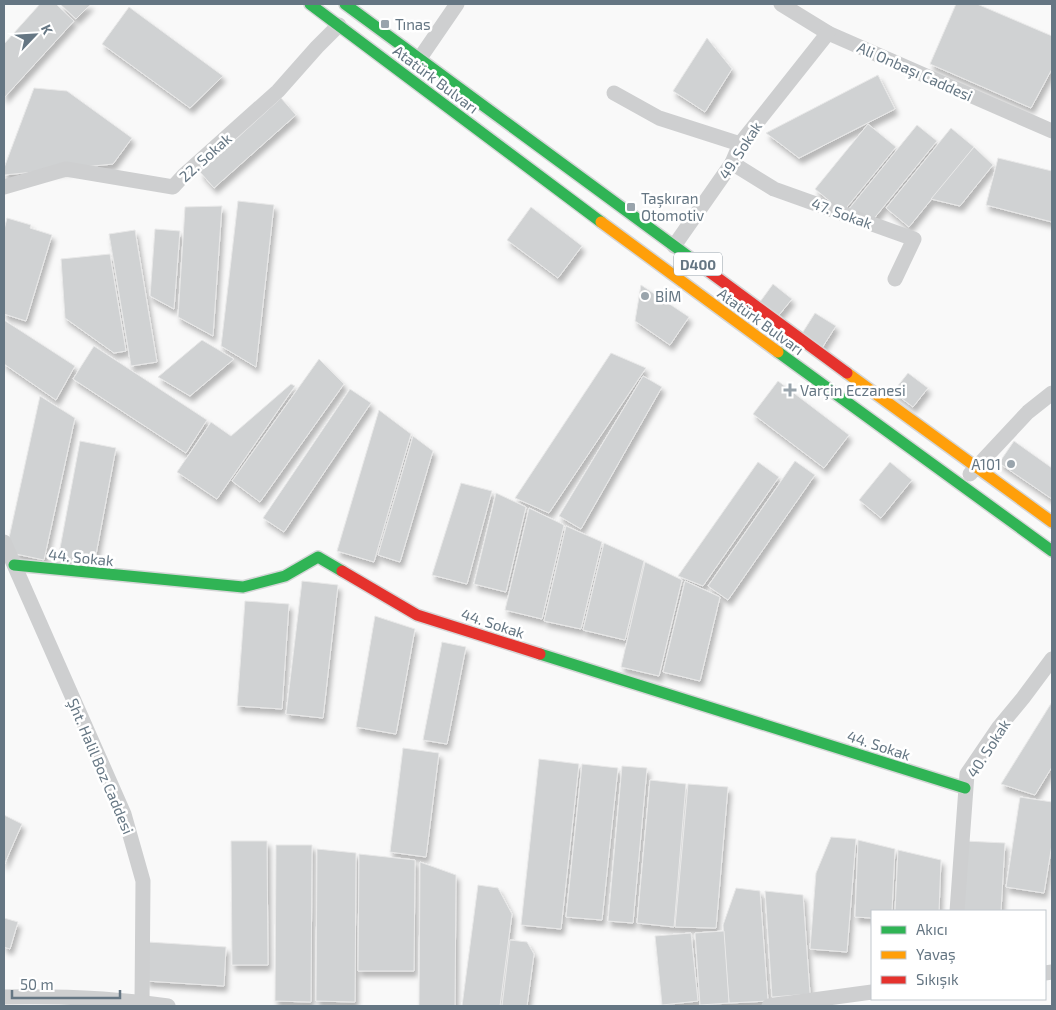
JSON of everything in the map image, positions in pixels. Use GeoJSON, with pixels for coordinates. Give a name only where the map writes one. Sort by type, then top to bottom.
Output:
{"type":"FeatureCollection","features":[{"type":"Feature","properties":{"kind":"main road","name":"Atatürk Bulvarı"},"geometry":{"type":"LineString","coordinates":[[310,4],[650,258],[1052,551]]}},
{"type":"Feature","properties":{"kind":"main road","name":"Atatürk Bulvarı"},"geometry":{"type":"LineString","coordinates":[[345,4],[1052,522]]}},
{"type":"Feature","properties":{"kind":"main road","name":"44. Sokak"},"geometry":{"type":"LineString","coordinates":[[14,565],[243,587],[285,576],[318,557],[417,614],[965,788]]}},
{"type":"Feature","properties":{"kind":"street"},"geometry":{"type":"LineString","coordinates":[[420,58],[457,4]]}},
{"type":"Feature","properties":{"kind":"street","name":"Ali Onbaşı Caddesi"},"geometry":{"type":"LineString","coordinates":[[781,4],[828,32],[1052,131]]}},
{"type":"Feature","properties":{"kind":"street","name":"22. Sokak"},"geometry":{"type":"LineString","coordinates":[[4,187],[66,169],[173,187],[278,91],[339,25]]}},
{"type":"Feature","properties":{"kind":"street","name":"49. Sokak"},"geometry":{"type":"LineString","coordinates":[[674,246],[732,163],[740,144],[828,32]]}},
{"type":"Feature","properties":{"kind":"street"},"geometry":{"type":"LineString","coordinates":[[614,93],[659,118],[740,144]]}},
{"type":"Feature","properties":{"kind":"street","name":"47. Sokak"},"geometry":{"type":"LineString","coordinates":[[732,163],[774,189],[914,239],[895,279]]}},
{"type":"Feature","properties":{"kind":"street"},"geometry":{"type":"LineString","coordinates":[[960,484],[1028,412],[1052,393]]}},
{"type":"Feature","properties":{"kind":"street","name":"Şht. Halil Boz Caddesi"},"geometry":{"type":"LineString","coordinates":[[4,542],[127,822],[143,881],[142,1002]]}},
{"type":"Feature","properties":{"kind":"street","name":"40. Sokak"},"geometry":{"type":"LineString","coordinates":[[958,910],[967,774],[999,727],[1024,698],[1052,658]]}},
{"type":"Feature","properties":{"kind":"street"},"geometry":{"type":"LineString","coordinates":[[769,1006],[871,992]]}},
{"type":"Feature","properties":{"kind":"street"},"geometry":{"type":"LineString","coordinates":[[4,997],[28,996],[142,1002],[168,1006]]}},
{"type":"Feature","properties":{"kind":"building"},"geometry":{"type":"Polygon","coordinates":[[[40,4],[56,4],[74,21],[4,98],[4,44],[40,4]]]}},
{"type":"Feature","properties":{"kind":"building"},"geometry":{"type":"Polygon","coordinates":[[[60,4],[91,4],[76,19],[60,4]]]}},
{"type":"Feature","properties":{"kind":"building"},"geometry":{"type":"Polygon","coordinates":[[[956,4],[977,4],[1052,36],[1052,69],[1031,108],[930,64],[956,4]]]}},
{"type":"Feature","properties":{"kind":"building"},"geometry":{"type":"Polygon","coordinates":[[[129,7],[223,76],[190,108],[102,44],[129,7]]]}},
{"type":"Feature","properties":{"kind":"building"},"geometry":{"type":"Polygon","coordinates":[[[707,38],[732,69],[705,112],[673,91],[707,38]]]}},
{"type":"Feature","properties":{"kind":"building"},"geometry":{"type":"Polygon","coordinates":[[[878,75],[895,109],[799,158],[766,133],[878,75]]]}},
{"type":"Feature","properties":{"kind":"building"},"geometry":{"type":"Polygon","coordinates":[[[34,88],[67,91],[132,138],[113,164],[4,175],[4,168],[34,88]]]}},
{"type":"Feature","properties":{"kind":"building"},"geometry":{"type":"Polygon","coordinates":[[[281,98],[296,115],[214,188],[200,172],[281,98]]]}},
{"type":"Feature","properties":{"kind":"building"},"geometry":{"type":"Polygon","coordinates":[[[868,124],[896,147],[843,212],[815,189],[868,124]]]}},
{"type":"Feature","properties":{"kind":"building"},"geometry":{"type":"Polygon","coordinates":[[[917,125],[937,141],[872,221],[848,210],[917,125]]]}},
{"type":"Feature","properties":{"kind":"building"},"geometry":{"type":"Polygon","coordinates":[[[951,128],[974,147],[909,227],[886,208],[951,128]]]}},
{"type":"Feature","properties":{"kind":"building"},"geometry":{"type":"Polygon","coordinates":[[[974,147],[993,165],[960,206],[931,199],[974,147]]]}},
{"type":"Feature","properties":{"kind":"building"},"geometry":{"type":"Polygon","coordinates":[[[998,158],[1052,171],[1052,222],[986,205],[998,158]]]}},
{"type":"Feature","properties":{"kind":"building"},"geometry":{"type":"Polygon","coordinates":[[[238,201],[274,205],[256,367],[221,346],[238,201]]]}},
{"type":"Feature","properties":{"kind":"building"},"geometry":{"type":"Polygon","coordinates":[[[222,206],[213,336],[178,317],[185,207],[222,206]]]}},
{"type":"Feature","properties":{"kind":"building"},"geometry":{"type":"Polygon","coordinates":[[[531,207],[582,246],[558,278],[507,240],[531,207]]]}},
{"type":"Feature","properties":{"kind":"building"},"geometry":{"type":"Polygon","coordinates":[[[7,218],[31,225],[30,228],[52,235],[26,321],[4,314],[4,230],[7,218]]]}},
{"type":"Feature","properties":{"kind":"building"},"geometry":{"type":"Polygon","coordinates":[[[155,229],[180,231],[174,309],[150,296],[155,229]]]}},
{"type":"Feature","properties":{"kind":"building"},"geometry":{"type":"Polygon","coordinates":[[[135,230],[157,362],[131,366],[109,234],[135,230]]]}},
{"type":"Feature","properties":{"kind":"building"},"geometry":{"type":"Polygon","coordinates":[[[110,254],[126,351],[114,353],[65,318],[61,259],[110,254]]]}},
{"type":"Feature","properties":{"kind":"building"},"geometry":{"type":"Polygon","coordinates":[[[773,284],[792,299],[775,320],[757,306],[773,284]]]}},
{"type":"Feature","properties":{"kind":"building"},"geometry":{"type":"Polygon","coordinates":[[[641,285],[689,317],[670,345],[635,321],[641,285]]]}},
{"type":"Feature","properties":{"kind":"building"},"geometry":{"type":"Polygon","coordinates":[[[815,313],[836,326],[822,348],[801,335],[815,313]]]}},
{"type":"Feature","properties":{"kind":"building"},"geometry":{"type":"Polygon","coordinates":[[[4,320],[75,366],[56,400],[4,364],[4,320]]]}},
{"type":"Feature","properties":{"kind":"building"},"geometry":{"type":"Polygon","coordinates":[[[202,340],[234,359],[190,396],[158,377],[202,340]]]}},
{"type":"Feature","properties":{"kind":"building"},"geometry":{"type":"Polygon","coordinates":[[[94,346],[207,420],[186,453],[73,379],[94,346]]]}},
{"type":"Feature","properties":{"kind":"building"},"geometry":{"type":"Polygon","coordinates":[[[611,353],[646,368],[549,513],[515,498],[611,353]]]}},
{"type":"Feature","properties":{"kind":"building"},"geometry":{"type":"Polygon","coordinates":[[[319,359],[344,384],[260,502],[232,481],[319,359]]]}},
{"type":"Feature","properties":{"kind":"building"},"geometry":{"type":"Polygon","coordinates":[[[908,373],[928,388],[913,407],[893,392],[908,373]]]}},
{"type":"Feature","properties":{"kind":"building"},"geometry":{"type":"Polygon","coordinates":[[[643,376],[662,387],[581,529],[559,516],[643,376]]]}},
{"type":"Feature","properties":{"kind":"building"},"geometry":{"type":"Polygon","coordinates":[[[778,381],[849,435],[824,468],[753,414],[778,381]]]}},
{"type":"Feature","properties":{"kind":"building"},"geometry":{"type":"Polygon","coordinates":[[[291,384],[295,386],[217,499],[177,472],[211,422],[231,436],[291,384]]]}},
{"type":"Feature","properties":{"kind":"building"},"geometry":{"type":"Polygon","coordinates":[[[350,389],[371,403],[284,532],[263,518],[350,389]]]}},
{"type":"Feature","properties":{"kind":"building"},"geometry":{"type":"Polygon","coordinates":[[[40,396],[75,418],[44,560],[16,554],[9,538],[40,396]]]}},
{"type":"Feature","properties":{"kind":"building"},"geometry":{"type":"Polygon","coordinates":[[[379,410],[411,434],[374,562],[337,551],[379,410]]]}},
{"type":"Feature","properties":{"kind":"building"},"geometry":{"type":"Polygon","coordinates":[[[413,436],[433,451],[400,562],[378,555],[413,436]]]}},
{"type":"Feature","properties":{"kind":"building"},"geometry":{"type":"Polygon","coordinates":[[[80,441],[116,448],[94,565],[58,559],[80,441]]]}},
{"type":"Feature","properties":{"kind":"building"},"geometry":{"type":"Polygon","coordinates":[[[1014,441],[1052,468],[1052,499],[999,463],[1014,441]]]}},
{"type":"Feature","properties":{"kind":"building"},"geometry":{"type":"Polygon","coordinates":[[[795,461],[815,475],[728,600],[708,586],[795,461]]]}},
{"type":"Feature","properties":{"kind":"building"},"geometry":{"type":"Polygon","coordinates":[[[758,462],[779,477],[703,586],[678,576],[758,462]]]}},
{"type":"Feature","properties":{"kind":"building"},"geometry":{"type":"Polygon","coordinates":[[[890,462],[912,480],[881,518],[859,500],[890,462]]]}},
{"type":"Feature","properties":{"kind":"building"},"geometry":{"type":"Polygon","coordinates":[[[461,483],[492,491],[467,584],[432,575],[461,483]]]}},
{"type":"Feature","properties":{"kind":"building"},"geometry":{"type":"Polygon","coordinates":[[[496,493],[526,507],[506,592],[474,584],[496,493]]]}},
{"type":"Feature","properties":{"kind":"building"},"geometry":{"type":"Polygon","coordinates":[[[529,508],[564,525],[542,619],[505,610],[529,508]]]}},
{"type":"Feature","properties":{"kind":"building"},"geometry":{"type":"Polygon","coordinates":[[[566,526],[602,542],[581,629],[544,621],[566,526]]]}},
{"type":"Feature","properties":{"kind":"building"},"geometry":{"type":"Polygon","coordinates":[[[604,543],[644,561],[625,640],[583,630],[604,543]]]}},
{"type":"Feature","properties":{"kind":"building"},"geometry":{"type":"Polygon","coordinates":[[[645,562],[682,580],[659,676],[621,667],[645,562]]]}},
{"type":"Feature","properties":{"kind":"building"},"geometry":{"type":"Polygon","coordinates":[[[302,581],[338,585],[323,718],[286,714],[302,581]]]}},
{"type":"Feature","properties":{"kind":"building"},"geometry":{"type":"Polygon","coordinates":[[[685,581],[720,597],[700,681],[663,672],[685,581]]]}},
{"type":"Feature","properties":{"kind":"building"},"geometry":{"type":"Polygon","coordinates":[[[245,601],[289,604],[282,709],[237,706],[245,601]]]}},
{"type":"Feature","properties":{"kind":"building"},"geometry":{"type":"Polygon","coordinates":[[[375,616],[415,629],[396,734],[356,727],[375,616]]]}},
{"type":"Feature","properties":{"kind":"building"},"geometry":{"type":"Polygon","coordinates":[[[442,642],[466,647],[447,744],[423,740],[442,642]]]}},
{"type":"Feature","properties":{"kind":"building"},"geometry":{"type":"Polygon","coordinates":[[[1052,702],[1052,767],[1035,795],[1001,784],[1052,702]]]}},
{"type":"Feature","properties":{"kind":"building"},"geometry":{"type":"Polygon","coordinates":[[[403,748],[439,753],[426,857],[390,852],[403,748]]]}},
{"type":"Feature","properties":{"kind":"building"},"geometry":{"type":"Polygon","coordinates":[[[539,759],[579,764],[561,929],[521,925],[539,759]]]}},
{"type":"Feature","properties":{"kind":"building"},"geometry":{"type":"Polygon","coordinates":[[[582,764],[618,768],[602,920],[566,917],[582,764]]]}},
{"type":"Feature","properties":{"kind":"building"},"geometry":{"type":"Polygon","coordinates":[[[622,766],[647,768],[633,923],[608,921],[622,766]]]}},
{"type":"Feature","properties":{"kind":"building"},"geometry":{"type":"Polygon","coordinates":[[[650,780],[686,784],[674,927],[637,923],[650,780]]]}},
{"type":"Feature","properties":{"kind":"building"},"geometry":{"type":"Polygon","coordinates":[[[688,784],[728,787],[716,928],[675,927],[688,784]]]}},
{"type":"Feature","properties":{"kind":"building"},"geometry":{"type":"Polygon","coordinates":[[[1020,797],[1052,802],[1052,844],[1044,893],[1006,887],[1020,797]]]}},
{"type":"Feature","properties":{"kind":"building"},"geometry":{"type":"Polygon","coordinates":[[[4,815],[22,824],[4,865],[4,815]]]}},
{"type":"Feature","properties":{"kind":"building"},"geometry":{"type":"Polygon","coordinates":[[[831,837],[856,839],[847,952],[810,949],[816,873],[831,837]]]}},
{"type":"Feature","properties":{"kind":"building"},"geometry":{"type":"Polygon","coordinates":[[[858,840],[895,849],[892,910],[871,910],[871,918],[855,917],[858,840]]]}},
{"type":"Feature","properties":{"kind":"building"},"geometry":{"type":"Polygon","coordinates":[[[231,841],[267,841],[268,965],[232,965],[231,841]]]}},
{"type":"Feature","properties":{"kind":"building"},"geometry":{"type":"Polygon","coordinates":[[[965,841],[1005,843],[1001,910],[961,910],[965,841]]]}},
{"type":"Feature","properties":{"kind":"building"},"geometry":{"type":"Polygon","coordinates":[[[276,845],[312,845],[311,1002],[275,1001],[276,845]]]}},
{"type":"Feature","properties":{"kind":"building"},"geometry":{"type":"Polygon","coordinates":[[[317,849],[356,853],[355,1002],[316,1001],[317,849]]]}},
{"type":"Feature","properties":{"kind":"building"},"geometry":{"type":"Polygon","coordinates":[[[898,850],[941,860],[939,910],[895,910],[898,850]]]}},
{"type":"Feature","properties":{"kind":"building"},"geometry":{"type":"Polygon","coordinates":[[[359,854],[415,860],[414,971],[358,971],[359,854]]]}},
{"type":"Feature","properties":{"kind":"building"},"geometry":{"type":"Polygon","coordinates":[[[420,862],[456,875],[455,1006],[419,1006],[420,862]]]}},
{"type":"Feature","properties":{"kind":"building"},"geometry":{"type":"Polygon","coordinates":[[[478,885],[498,888],[512,914],[500,1006],[462,1006],[478,885]]]}},
{"type":"Feature","properties":{"kind":"building"},"geometry":{"type":"Polygon","coordinates":[[[736,888],[760,891],[768,1001],[729,1003],[723,925],[736,888]]]}},
{"type":"Feature","properties":{"kind":"building"},"geometry":{"type":"Polygon","coordinates":[[[765,891],[803,895],[810,994],[772,997],[765,891]]]}},
{"type":"Feature","properties":{"kind":"building"},"geometry":{"type":"Polygon","coordinates":[[[4,918],[18,922],[10,949],[4,947],[4,918]]]}},
{"type":"Feature","properties":{"kind":"building"},"geometry":{"type":"Polygon","coordinates":[[[724,931],[729,1003],[700,1005],[695,933],[724,931]]]}},
{"type":"Feature","properties":{"kind":"building"},"geometry":{"type":"Polygon","coordinates":[[[691,933],[698,1001],[662,1005],[655,936],[691,933]]]}},
{"type":"Feature","properties":{"kind":"building"},"geometry":{"type":"Polygon","coordinates":[[[510,940],[527,942],[534,954],[527,1006],[502,1006],[510,940]]]}},
{"type":"Feature","properties":{"kind":"building"},"geometry":{"type":"Polygon","coordinates":[[[148,942],[226,947],[224,986],[146,981],[148,942]]]}},
{"type":"Feature","properties":{"kind":"traffic: fast"},"geometry":{"type":"LineString","coordinates":[[310,4],[601,222]]}},
{"type":"Feature","properties":{"kind":"traffic: fast"},"geometry":{"type":"LineString","coordinates":[[345,4],[696,262]]}},
{"type":"Feature","properties":{"kind":"traffic: fast"},"geometry":{"type":"LineString","coordinates":[[778,352],[1052,551]]}},
{"type":"Feature","properties":{"kind":"traffic: fast"},"geometry":{"type":"LineString","coordinates":[[14,565],[243,587],[285,576],[318,557],[342,571]]}},
{"type":"Feature","properties":{"kind":"traffic: fast"},"geometry":{"type":"LineString","coordinates":[[540,654],[965,788]]}},
{"type":"Feature","properties":{"kind":"traffic: slow"},"geometry":{"type":"LineString","coordinates":[[601,222],[778,352]]}},
{"type":"Feature","properties":{"kind":"traffic: slow"},"geometry":{"type":"LineString","coordinates":[[847,373],[1052,522]]}},
{"type":"Feature","properties":{"kind":"traffic: jam"},"geometry":{"type":"LineString","coordinates":[[696,262],[847,373]]}},
{"type":"Feature","properties":{"kind":"traffic: jam"},"geometry":{"type":"LineString","coordinates":[[342,571],[417,615],[540,654]]}},
{"type":"Feature","properties":{"kind":"place","name":"Tınas"},"geometry":{"type":"Point","coordinates":[385,24]}},
{"type":"Feature","properties":{"kind":"place","name":"Taşkıran Otomotiv"},"geometry":{"type":"Point","coordinates":[631,207]}},
{"type":"Feature","properties":{"kind":"place","name":"BİM"},"geometry":{"type":"Point","coordinates":[645,296]}},
{"type":"Feature","properties":{"kind":"place","name":"Varçin Eczanesi"},"geometry":{"type":"Point","coordinates":[790,390]}},
{"type":"Feature","properties":{"kind":"place","name":"A101"},"geometry":{"type":"Point","coordinates":[1011,464]}}]}
